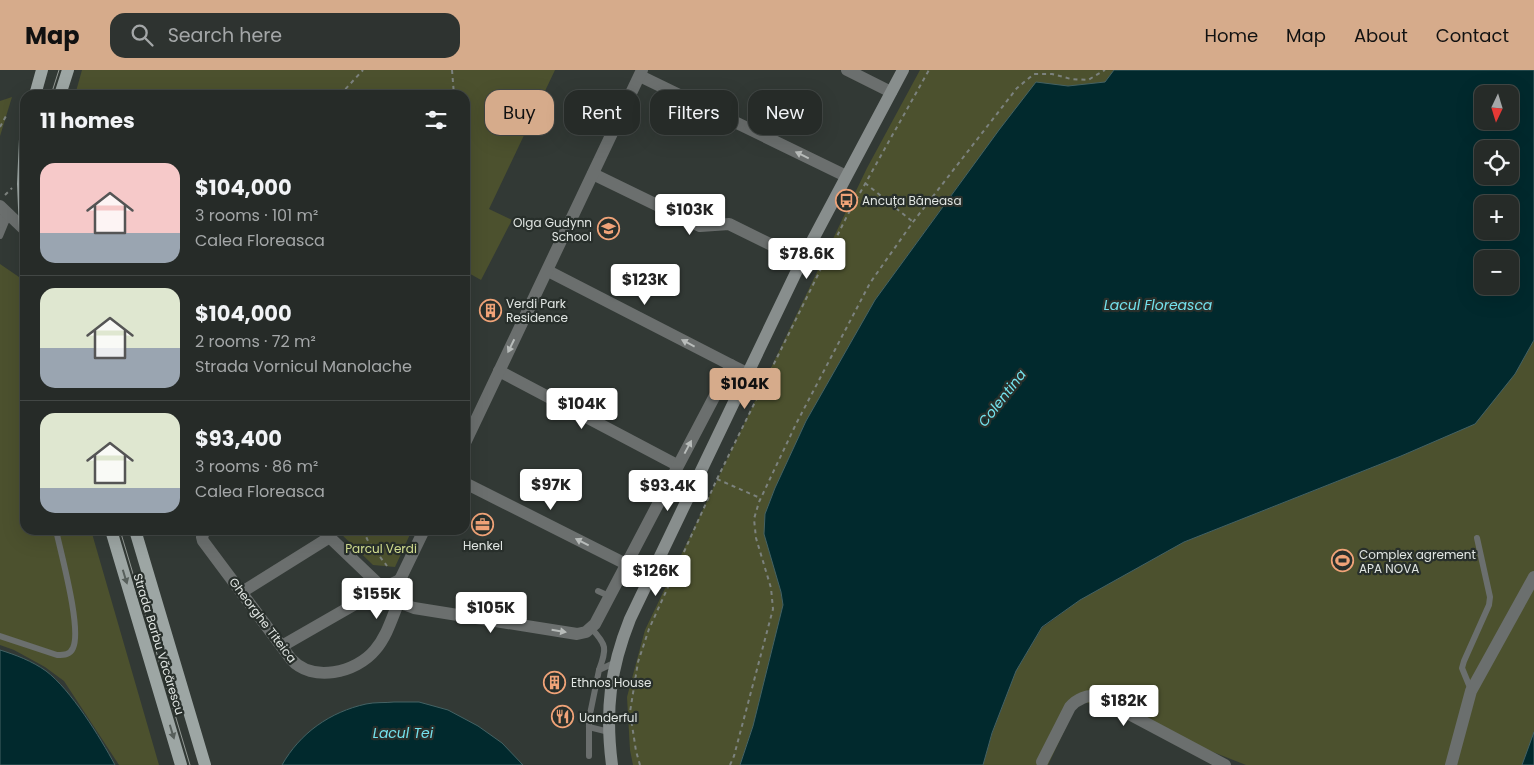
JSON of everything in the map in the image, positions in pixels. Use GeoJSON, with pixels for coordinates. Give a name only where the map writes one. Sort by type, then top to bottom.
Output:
{"type":"FeatureCollection","features":[{"type":"Feature","properties":{"kind":"main road"},"geometry":{"type":"LineString","coordinates":[[36,90],[42,70]]}},
{"type":"Feature","properties":{"kind":"main road"},"geometry":{"type":"LineString","coordinates":[[62,90],[68,70]]}},
{"type":"Feature","properties":{"kind":"main road"},"geometry":{"type":"LineString","coordinates":[[612,765],[609,702],[612,674],[630,618],[802,260],[903,70]]}},
{"type":"Feature","properties":{"kind":"main road","name":"Strada Barbu Văcărescu"},"geometry":{"type":"LineString","coordinates":[[112,535],[181,765]]}},
{"type":"Feature","properties":{"kind":"main road","name":"Strada Barbu Văcărescu"},"geometry":{"type":"LineString","coordinates":[[136,535],[204,765]]}},
{"type":"Feature","properties":{"kind":"street"},"geometry":{"type":"LineString","coordinates":[[847,70],[891,92]]}},
{"type":"Feature","properties":{"kind":"street"},"geometry":{"type":"LineString","coordinates":[[470,432],[641,73],[846,176]]}},
{"type":"Feature","properties":{"kind":"street"},"geometry":{"type":"LineString","coordinates":[[594,174],[700,226],[729,224],[802,260]]}},
{"type":"Feature","properties":{"kind":"street"},"geometry":{"type":"LineString","coordinates":[[3,214],[20,226]]}},
{"type":"Feature","properties":{"kind":"street"},"geometry":{"type":"LineString","coordinates":[[548,270],[731,366],[746,377]]}},
{"type":"Feature","properties":{"kind":"street"},"geometry":{"type":"LineString","coordinates":[[327,535],[391,595],[414,608],[577,634],[586,632],[595,624],[603,593],[626,564],[731,366]]}},
{"type":"Feature","properties":{"kind":"street"},"geometry":{"type":"LineString","coordinates":[[499,371],[678,465]]}},
{"type":"Feature","properties":{"kind":"street"},"geometry":{"type":"LineString","coordinates":[[723,379],[746,377]]}},
{"type":"Feature","properties":{"kind":"street"},"geometry":{"type":"LineString","coordinates":[[470,486],[626,564]]}},
{"type":"Feature","properties":{"kind":"street","name":"Gheorghe Titeica"},"geometry":{"type":"LineString","coordinates":[[204,535],[203,541],[296,665],[304,670],[328,672],[350,667],[366,659],[384,637],[391,595]]}},
{"type":"Feature","properties":{"kind":"street"},"geometry":{"type":"LineString","coordinates":[[242,592],[325,535]]}},
{"type":"Feature","properties":{"kind":"street"},"geometry":{"type":"LineString","coordinates":[[282,646],[391,595],[422,535]]}},
{"type":"Feature","properties":{"kind":"street"},"geometry":{"type":"LineString","coordinates":[[1452,765],[1472,692],[1534,577]]}},
{"type":"Feature","properties":{"kind":"street"},"geometry":{"type":"LineString","coordinates":[[1042,762],[1070,707],[1075,701],[1090,695],[1098,697],[1225,765]]}},
{"type":"Feature","properties":{"kind":"lane"},"geometry":{"type":"LineString","coordinates":[[0,236],[3,214]]}},
{"type":"Feature","properties":{"kind":"lane"},"geometry":{"type":"LineString","coordinates":[[0,636],[57,654],[64,655],[70,653],[73,648],[76,626],[57,535]]}},
{"type":"Feature","properties":{"kind":"lane"},"geometry":{"type":"LineString","coordinates":[[1472,692],[1462,668],[1489,605],[1490,597],[1477,538]]}},
{"type":"Feature","properties":{"kind":"lane"},"geometry":{"type":"LineString","coordinates":[[590,756],[589,719],[599,670],[606,652],[602,640],[591,628]]}},
{"type":"Feature","properties":{"kind":"lane"},"geometry":{"type":"LineString","coordinates":[[599,670],[616,662]]}},
{"type":"Feature","properties":{"kind":"lane"},"geometry":{"type":"LineString","coordinates":[[589,727],[609,732]]}},
{"type":"Feature","properties":{"kind":"path"},"geometry":{"type":"LineString","coordinates":[[345,90],[363,70]]}},
{"type":"Feature","properties":{"kind":"path"},"geometry":{"type":"LineString","coordinates":[[452,70],[454,90]]}},
{"type":"Feature","properties":{"kind":"path"},"geometry":{"type":"LineString","coordinates":[[640,765],[630,712],[638,662],[648,630],[717,479],[847,216],[929,70]]}},
{"type":"Feature","properties":{"kind":"path"},"geometry":{"type":"LineString","coordinates":[[730,765],[774,609],[758,547],[754,520],[761,498],[796,424],[857,307],[870,283],[913,222],[1017,88],[1034,74],[1052,74],[1071,79],[1088,80],[1105,70]]}},
{"type":"Feature","properties":{"kind":"path"},"geometry":{"type":"LineString","coordinates":[[0,127],[6,116]]}},
{"type":"Feature","properties":{"kind":"path"},"geometry":{"type":"LineString","coordinates":[[865,183],[913,222]]}},
{"type":"Feature","properties":{"kind":"path"},"geometry":{"type":"LineString","coordinates":[[717,479],[761,498]]}},
{"type":"Feature","properties":{"kind":"path"},"geometry":{"type":"LineString","coordinates":[[366,535],[368,541],[387,566]]}},
{"type":"Feature","properties":{"kind":"green space"},"geometry":{"type":"Polygon","coordinates":[[[82,70],[555,70],[546,90],[485,90],[485,135],[524,135],[489,209],[512,220],[481,280],[470,274],[470,90],[76,90],[82,70]]]}},
{"type":"Feature","properties":{"kind":"green space"},"geometry":{"type":"Polygon","coordinates":[[[920,70],[1114,70],[1105,82],[1068,86],[1036,83],[954,191],[875,300],[806,421],[765,514],[783,605],[753,726],[740,765],[633,765],[630,750],[627,697],[645,630],[867,168],[920,70]]]}},
{"type":"Feature","properties":{"kind":"green space"},"geometry":{"type":"Polygon","coordinates":[[[12,97],[0,136],[0,101],[12,97]]]}},
{"type":"Feature","properties":{"kind":"green space"},"geometry":{"type":"Polygon","coordinates":[[[0,264],[19,277],[20,281],[20,535],[92,535],[159,765],[119,765],[64,681],[45,667],[14,650],[0,645],[0,264]]]}},
{"type":"Feature","properties":{"kind":"green space","name":"Complex agrement APA NOVA"},"geometry":{"type":"Polygon","coordinates":[[[1534,340],[1534,732],[1522,765],[1246,765],[1083,701],[1076,706],[1048,765],[983,765],[992,734],[1016,671],[1042,628],[1080,600],[1184,542],[1401,456],[1474,424],[1515,374],[1534,340]]]}},
{"type":"Feature","properties":{"kind":"green space","name":"Parcul Verdi"},"geometry":{"type":"Polygon","coordinates":[[[342,535],[410,535],[395,567],[373,565],[342,535]]]}},
{"type":"Feature","properties":{"kind":"water","name":"Lacul Floreasca"},"geometry":{"type":"Polygon","coordinates":[[[1114,70],[1534,70],[1534,340],[1515,374],[1475,424],[1401,456],[1184,542],[1080,600],[1042,627],[1016,671],[992,733],[983,765],[740,765],[753,726],[783,605],[764,534],[765,514],[806,421],[875,300],[1036,82],[1068,86],[1105,82],[1114,70]]]}},
{"type":"Feature","properties":{"kind":"water"},"geometry":{"type":"Polygon","coordinates":[[[0,650],[35,664],[56,679],[84,715],[115,765],[0,765],[0,650]]]}},
{"type":"Feature","properties":{"kind":"water","name":"Lacul Tei"},"geometry":{"type":"Polygon","coordinates":[[[419,702],[448,710],[478,726],[502,743],[523,765],[282,765],[298,743],[328,718],[366,704],[419,702]]]}},
{"type":"Feature","properties":{"kind":"water"},"geometry":{"type":"Polygon","coordinates":[[[1534,732],[1534,765],[1522,765],[1534,732]]]}},
{"type":"Feature","properties":{"kind":"tram line"},"geometry":{"type":"LineString","coordinates":[[53,90],[59,70]]}},
{"type":"Feature","properties":{"kind":"tram line"},"geometry":{"type":"LineString","coordinates":[[121,535],[190,765]]}},
{"type":"Feature","properties":{"kind":"place","name":"Ancuța Băneasa"},"geometry":{"type":"Point","coordinates":[846,200]}},
{"type":"Feature","properties":{"kind":"place","name":"Olga Gudynn School"},"geometry":{"type":"Point","coordinates":[608,229]}},
{"type":"Feature","properties":{"kind":"place","name":"Verdi Park Residence"},"geometry":{"type":"Point","coordinates":[490,310]}},
{"type":"Feature","properties":{"kind":"place","name":"Henkel"},"geometry":{"type":"Point","coordinates":[483,524]}},
{"type":"Feature","properties":{"kind":"place","name":"Complex agrement APA NOVA"},"geometry":{"type":"Point","coordinates":[1343,561]}},
{"type":"Feature","properties":{"kind":"place","name":"Ethnos House"},"geometry":{"type":"Point","coordinates":[555,682]}},
{"type":"Feature","properties":{"kind":"place","name":"Uanderful"},"geometry":{"type":"Point","coordinates":[563,717]}},
{"type":"Feature","properties":{"kind":"water label","name":"Colentina"},"geometry":{"type":"Point","coordinates":[1002,398]}}]}
